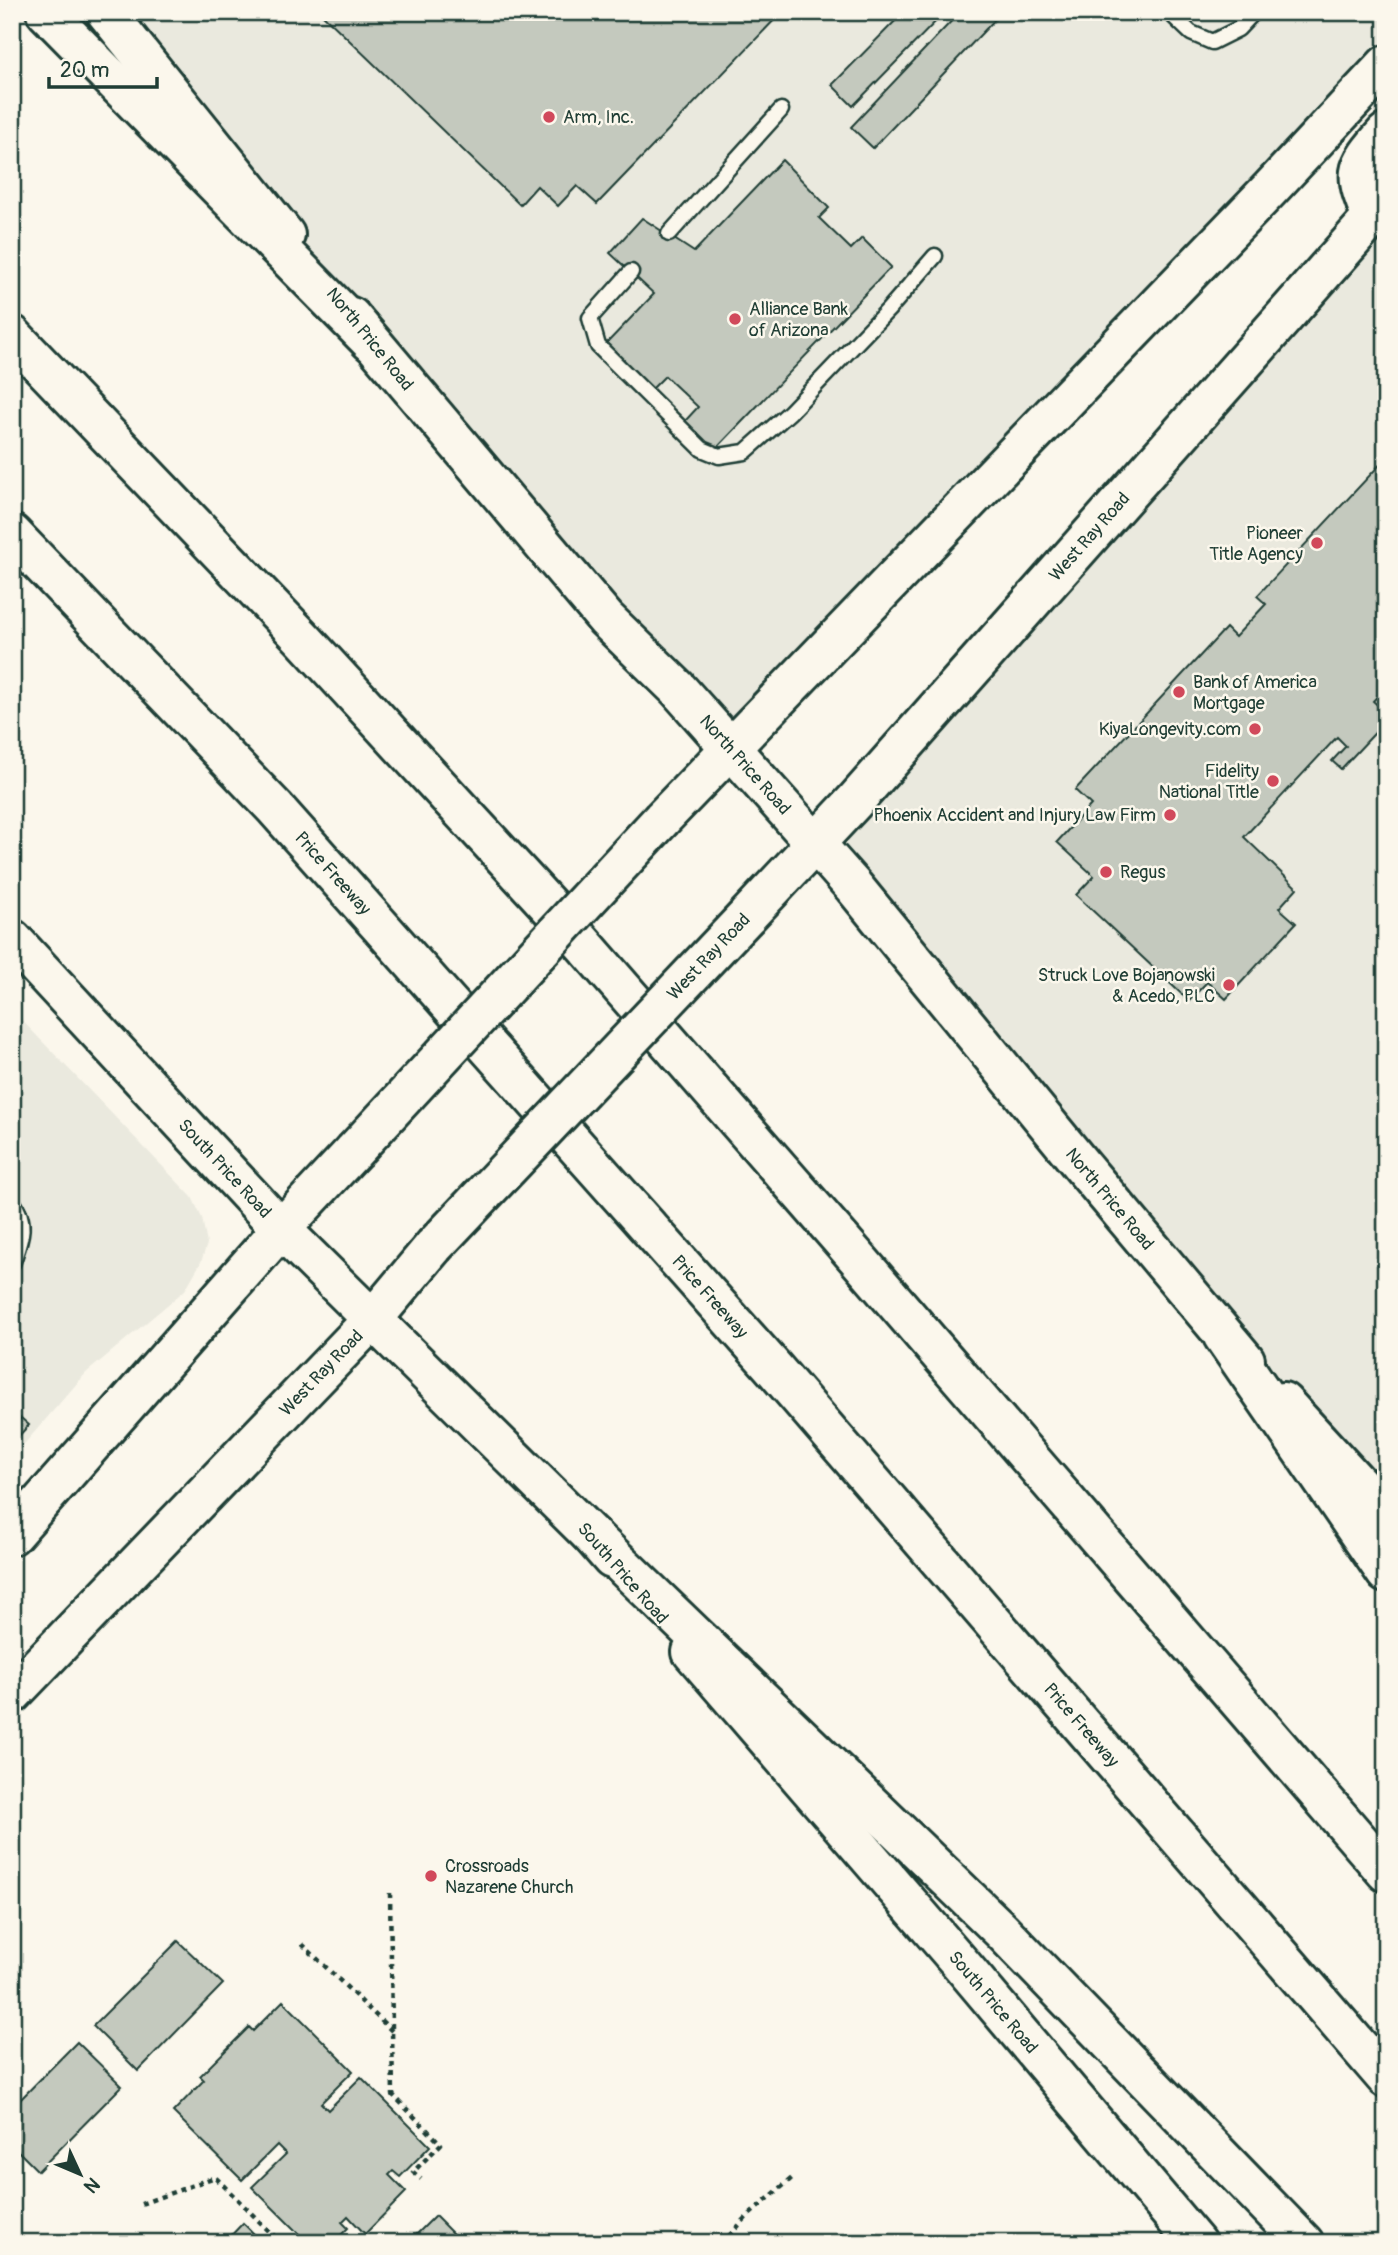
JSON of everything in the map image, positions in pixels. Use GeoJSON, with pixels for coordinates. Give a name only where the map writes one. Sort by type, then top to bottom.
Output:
{"type":"FeatureCollection","features":[{"type":"Feature","properties":{"kind":"main road"},"geometry":{"type":"LineString","coordinates":[[46,12],[371,342]]}},
{"type":"Feature","properties":{"kind":"main road","name":"North Price Road"},"geometry":{"type":"LineString","coordinates":[[106,12],[371,342],[606,619],[677,688],[854,887],[1223,1336],[1386,1514]]}},
{"type":"Feature","properties":{"kind":"main road"},"geometry":{"type":"LineString","coordinates":[[12,1535],[281,1229],[662,819],[1270,189],[1386,65]]}},
{"type":"Feature","properties":{"kind":"main road"},"geometry":{"type":"LineString","coordinates":[[1379,210],[1359,185],[1358,176],[1373,148],[1386,133]]}},
{"type":"Feature","properties":{"kind":"main road","name":"West Ray Road"},"geometry":{"type":"LineString","coordinates":[[12,1694],[372,1320],[434,1246],[815,844],[1379,210]]}},
{"type":"Feature","properties":{"kind":"main road"},"geometry":{"type":"LineString","coordinates":[[12,335],[305,641],[573,932],[1386,1872]]}},
{"type":"Feature","properties":{"kind":"main road","name":"Price Freeway"},"geometry":{"type":"LineString","coordinates":[[12,534],[275,808],[736,1325],[1386,2078]]}},
{"type":"Feature","properties":{"kind":"main road","name":"South Price Road"},"geometry":{"type":"LineString","coordinates":[[12,939],[281,1229],[592,1535],[953,1955],[1195,2243]]}},
{"type":"Feature","properties":{"kind":"main road"},"geometry":{"type":"LineString","coordinates":[[1223,1336],[1386,1573]]}},
{"type":"Feature","properties":{"kind":"main road"},"geometry":{"type":"LineString","coordinates":[[592,1535],[1001,1930],[1304,2243]]}},
{"type":"Feature","properties":{"kind":"lane"},"geometry":{"type":"LineString","coordinates":[[1169,12],[1191,33],[1212,42],[1238,29],[1254,12]]}},
{"type":"Feature","properties":{"kind":"lane"},"geometry":{"type":"LineString","coordinates":[[669,234],[781,110]]}},
{"type":"Feature","properties":{"kind":"lane"},"geometry":{"type":"LineString","coordinates":[[631,272],[590,318],[598,346],[702,449],[719,456],[745,452],[790,412],[888,310],[935,256]]}},
{"type":"Feature","properties":{"kind":"lane"},"geometry":{"type":"LineString","coordinates":[[12,1202],[22,1213],[23,1223],[13,1263]]}},
{"type":"Feature","properties":{"kind":"lane"},"geometry":{"type":"LineString","coordinates":[[12,1231],[13,1263]]}},
{"type":"Feature","properties":{"kind":"path"},"geometry":{"type":"LineString","coordinates":[[390,1893],[393,2095],[441,2144],[413,2172],[421,2179]]}},
{"type":"Feature","properties":{"kind":"path"},"geometry":{"type":"LineString","coordinates":[[302,1944],[392,2031]]}},
{"type":"Feature","properties":{"kind":"path"},"geometry":{"type":"LineString","coordinates":[[141,2204],[215,2177],[281,2243]]}},
{"type":"Feature","properties":{"kind":"path"},"geometry":{"type":"LineString","coordinates":[[722,2243],[792,2178]]}},
{"type":"Feature","properties":{"kind":"shaded area"},"geometry":{"type":"Polygon","coordinates":[[[106,12],[1386,12],[1386,59],[730,748],[606,619],[106,12]]]}},
{"type":"Feature","properties":{"kind":"shaded area"},"geometry":{"type":"Polygon","coordinates":[[[1386,203],[1386,1514],[815,844],[1386,203]]]}},
{"type":"Feature","properties":{"kind":"shaded area"},"geometry":{"type":"Polygon","coordinates":[[[12,1010],[192,1197],[202,1218],[207,1244],[201,1262],[185,1290],[86,1373],[12,1458],[12,1010]]]}},
{"type":"Feature","properties":{"kind":"building"},"geometry":{"type":"Polygon","coordinates":[[[320,12],[782,12],[597,204],[577,186],[558,206],[537,186],[520,205],[320,12]]]}},
{"type":"Feature","properties":{"kind":"building"},"geometry":{"type":"Polygon","coordinates":[[[904,12],[945,12],[853,106],[832,85],[904,12]]]}},
{"type":"Feature","properties":{"kind":"building"},"geometry":{"type":"Polygon","coordinates":[[[960,12],[1002,12],[873,148],[851,127],[960,12]]]}},
{"type":"Feature","properties":{"kind":"building","name":"Alliance Bank of Arizona"},"geometry":{"type":"Polygon","coordinates":[[[782,160],[829,208],[819,218],[851,249],[862,238],[891,267],[714,451],[685,421],[698,407],[665,376],[652,389],[605,345],[654,294],[610,253],[642,218],[694,252],[782,160]]]}},
{"type":"Feature","properties":{"kind":"building","name":"KiyaLongevity.com"},"geometry":{"type":"Polygon","coordinates":[[[1386,458],[1386,687],[1373,701],[1383,710],[1386,707],[1386,721],[1341,769],[1332,761],[1346,746],[1337,737],[1244,837],[1297,888],[1279,908],[1296,923],[1226,999],[1207,982],[1189,1001],[1076,895],[1094,876],[1057,842],[1091,805],[1075,790],[1226,628],[1235,637],[1266,604],[1257,596],[1386,458]]]}},
{"type":"Feature","properties":{"kind":"building"},"geometry":{"type":"Polygon","coordinates":[[[21,1418],[29,1425],[14,1441],[12,1428],[21,1418]]]}},
{"type":"Feature","properties":{"kind":"building"},"geometry":{"type":"Polygon","coordinates":[[[178,1941],[223,1984],[138,2071],[93,2026],[178,1941]]]}},
{"type":"Feature","properties":{"kind":"building"},"geometry":{"type":"Polygon","coordinates":[[[283,2001],[353,2071],[321,2103],[328,2110],[361,2077],[430,2146],[400,2177],[393,2171],[389,2175],[406,2192],[365,2234],[348,2216],[342,2222],[348,2228],[333,2243],[308,2243],[252,2187],[286,2154],[277,2145],[242,2180],[173,2112],[204,2080],[200,2076],[249,2027],[253,2031],[283,2001]]]}},
{"type":"Feature","properties":{"kind":"building"},"geometry":{"type":"Polygon","coordinates":[[[77,2042],[122,2086],[38,2171],[12,2145],[12,2108],[77,2042]]]}},
{"type":"Feature","properties":{"kind":"building"},"geometry":{"type":"Polygon","coordinates":[[[435,2216],[462,2243],[408,2243],[435,2216]]]}},
{"type":"Feature","properties":{"kind":"building"},"geometry":{"type":"Polygon","coordinates":[[[243,2223],[263,2243],[224,2243],[243,2223]]]}},
{"type":"Feature","properties":{"kind":"place","name":"Arm, Inc."},"geometry":{"type":"Point","coordinates":[549,117]}},
{"type":"Feature","properties":{"kind":"place","name":"Alliance Bank of Arizona"},"geometry":{"type":"Point","coordinates":[735,319]}},
{"type":"Feature","properties":{"kind":"place","name":"Pioneer Title Agency"},"geometry":{"type":"Point","coordinates":[1317,543]}},
{"type":"Feature","properties":{"kind":"place","name":"Bank of America Mortgage"},"geometry":{"type":"Point","coordinates":[1179,692]}},
{"type":"Feature","properties":{"kind":"place","name":"KiyaLongevity.com"},"geometry":{"type":"Point","coordinates":[1255,729]}},
{"type":"Feature","properties":{"kind":"place","name":"Fidelity National Title"},"geometry":{"type":"Point","coordinates":[1273,781]}},
{"type":"Feature","properties":{"kind":"place","name":"Phoenix Accident and Injury Law Firm"},"geometry":{"type":"Point","coordinates":[1170,815]}},
{"type":"Feature","properties":{"kind":"place","name":"Regus"},"geometry":{"type":"Point","coordinates":[1106,872]}},
{"type":"Feature","properties":{"kind":"place","name":"Struck Love Bojanowski & Acedo, PLC"},"geometry":{"type":"Point","coordinates":[1229,985]}},
{"type":"Feature","properties":{"kind":"place","name":"Crossroads Nazarene Church"},"geometry":{"type":"Point","coordinates":[431,1876]}}]}
